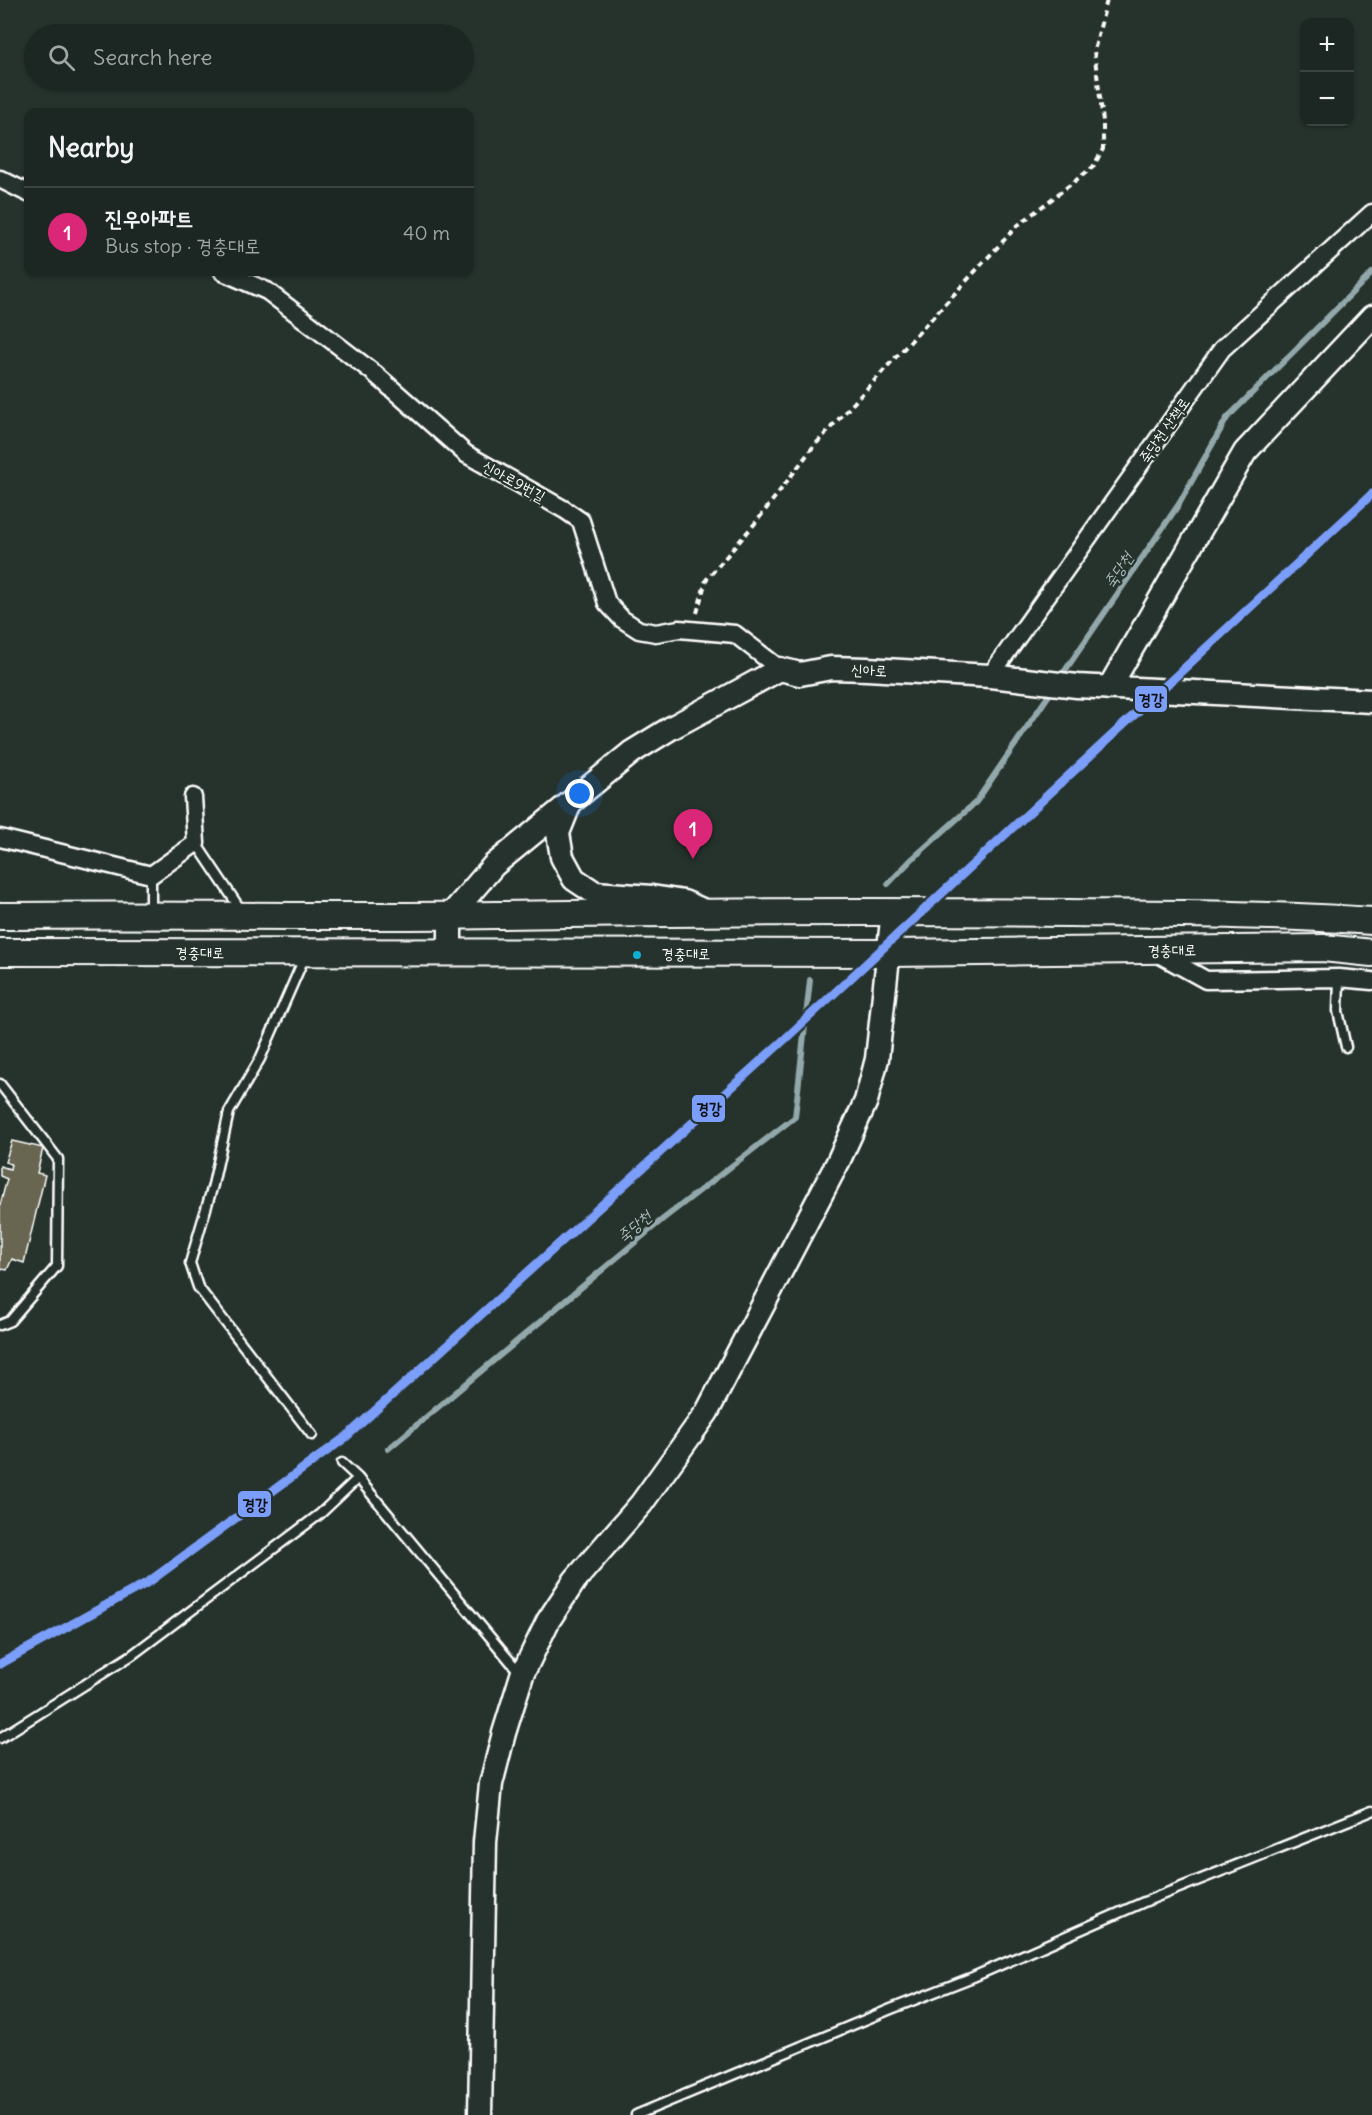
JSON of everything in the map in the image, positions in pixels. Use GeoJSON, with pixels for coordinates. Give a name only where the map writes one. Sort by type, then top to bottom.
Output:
{"type":"FeatureCollection","features":[{"type":"Feature","properties":{"kind":"main road"},"geometry":{"type":"LineString","coordinates":[[0,916],[151,914],[450,916],[893,911],[1255,915],[1372,921]]}},
{"type":"Feature","properties":{"kind":"main road","name":"경충대로"},"geometry":{"type":"LineString","coordinates":[[0,952],[889,953],[1323,948],[1372,953]]}},
{"type":"Feature","properties":{"kind":"street"},"geometry":{"type":"LineString","coordinates":[[0,179],[24,191]]}},
{"type":"Feature","properties":{"kind":"street","name":"죽당천 산책로"},"geometry":{"type":"LineString","coordinates":[[990,676],[1222,349],[1372,213]]}},
{"type":"Feature","properties":{"kind":"street","name":"신아로9번길"},"geometry":{"type":"LineString","coordinates":[[232,276],[267,291],[374,373],[466,454],[566,510],[581,521],[608,603],[622,619],[639,630],[656,633],[679,630],[735,634],[780,669]]}},
{"type":"Feature","properties":{"kind":"street"},"geometry":{"type":"LineString","coordinates":[[1109,688],[1245,452],[1372,317]]}},
{"type":"Feature","properties":{"kind":"street","name":"신아로"},"geometry":{"type":"LineString","coordinates":[[780,669],[800,674],[831,668],[990,676],[1077,686],[1372,701]]}},
{"type":"Feature","properties":{"kind":"street"},"geometry":{"type":"LineString","coordinates":[[450,953],[450,916],[494,865],[632,752],[671,728],[780,669]]}},
{"type":"Feature","properties":{"kind":"street"},"geometry":{"type":"LineString","coordinates":[[0,838],[151,875],[196,843],[193,797]]}},
{"type":"Feature","properties":{"kind":"street"},"geometry":{"type":"LineString","coordinates":[[570,802],[558,833],[562,857],[574,879],[595,893],[684,902],[707,912]]}},
{"type":"Feature","properties":{"kind":"street"},"geometry":{"type":"LineString","coordinates":[[480,2115],[485,1842],[491,1784],[522,1675],[548,1621],[575,1580],[641,1504],[707,1412],[838,1162],[866,1101],[877,1059],[893,911]]}},
{"type":"Feature","properties":{"kind":"street"},"geometry":{"type":"LineString","coordinates":[[1152,950],[1206,980],[1340,978],[1372,981]]}},
{"type":"Feature","properties":{"kind":"lane"},"geometry":{"type":"LineString","coordinates":[[196,843],[244,916]]}},
{"type":"Feature","properties":{"kind":"lane"},"geometry":{"type":"LineString","coordinates":[[151,875],[151,914]]}},
{"type":"Feature","properties":{"kind":"lane"},"geometry":{"type":"LineString","coordinates":[[306,953],[260,1059],[229,1112],[213,1185],[190,1263],[198,1287],[312,1435]]}},
{"type":"Feature","properties":{"kind":"lane"},"geometry":{"type":"LineString","coordinates":[[1340,978],[1338,1011],[1346,1047]]}},
{"type":"Feature","properties":{"kind":"lane"},"geometry":{"type":"LineString","coordinates":[[0,1084],[58,1159],[57,1266],[10,1321],[0,1325]]}},
{"type":"Feature","properties":{"kind":"lane"},"geometry":{"type":"LineString","coordinates":[[342,1463],[358,1478],[522,1675]]}},
{"type":"Feature","properties":{"kind":"lane"},"geometry":{"type":"LineString","coordinates":[[0,1738],[132,1655],[320,1514],[358,1478]]}},
{"type":"Feature","properties":{"kind":"lane"},"geometry":{"type":"LineString","coordinates":[[636,2115],[880,2013],[973,1977],[1143,1902],[1372,1811]]}},
{"type":"Feature","properties":{"kind":"path"},"geometry":{"type":"LineString","coordinates":[[692,631],[706,580],[757,521],[813,447],[1017,226],[1093,167],[1103,149],[1103,121],[1094,51],[1107,0]]}},
{"type":"Feature","properties":{"kind":"building"},"geometry":{"type":"Polygon","coordinates":[[[12,1141],[43,1148],[37,1173],[45,1175],[24,1263],[12,1259],[7,1270],[2,1269],[0,1273],[0,1205],[7,1179],[0,1176],[0,1166],[10,1169],[11,1164],[5,1162],[12,1141]]]}},
{"type":"Feature","properties":{"kind":"waterway","name":"죽당천"},"geometry":{"type":"LineString","coordinates":[[1060,678],[1179,504],[1227,418],[1372,273]]}},
{"type":"Feature","properties":{"kind":"waterway","name":"죽당천"},"geometry":{"type":"LineString","coordinates":[[888,884],[911,860],[976,802],[1053,689]]}},
{"type":"Feature","properties":{"kind":"waterway","name":"죽당천"},"geometry":{"type":"LineString","coordinates":[[388,1449],[663,1219],[795,1117],[810,980]]}},
{"type":"Feature","properties":{"kind":"transit line","name":"경강"},"geometry":{"type":"LineString","coordinates":[[0,1664],[150,1581],[346,1437],[785,1039],[1372,494]]}},
{"type":"Feature","properties":{"kind":"place","name":"진우아파트"},"geometry":{"type":"Point","coordinates":[693,859]}}]}
